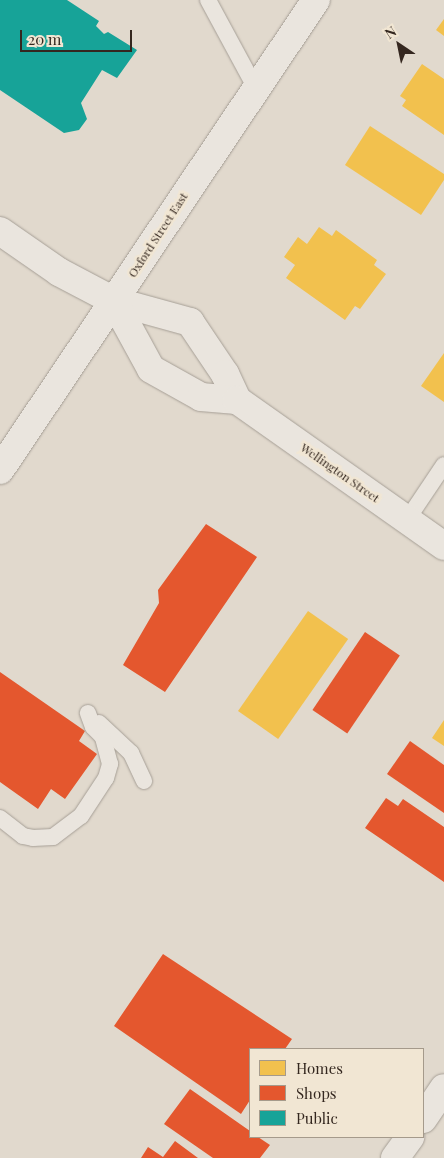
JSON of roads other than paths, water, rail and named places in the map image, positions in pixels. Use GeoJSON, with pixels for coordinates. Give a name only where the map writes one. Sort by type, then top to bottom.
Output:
{"type":"FeatureCollection","features":[{"type":"Feature","properties":{"kind":"street","name":"Oxford Street East"},"geometry":{"type":"LineString","coordinates":[[0,470],[255,87],[316,0]]}},
{"type":"Feature","properties":{"kind":"street"},"geometry":{"type":"LineString","coordinates":[[0,231],[59,272],[114,301],[190,322],[225,374],[237,400],[201,397],[151,369],[114,301]]}},
{"type":"Feature","properties":{"kind":"street","name":"Wellington Street"},"geometry":{"type":"LineString","coordinates":[[237,400],[444,546]]}},
{"type":"Feature","properties":{"kind":"street"},"geometry":{"type":"LineString","coordinates":[[424,1117],[444,1088]]}},
{"type":"Feature","properties":{"kind":"street"},"geometry":{"type":"LineString","coordinates":[[395,1158],[409,1138]]}},
{"type":"Feature","properties":{"kind":"lane"},"geometry":{"type":"LineString","coordinates":[[208,0],[255,87]]}},
{"type":"Feature","properties":{"kind":"lane"},"geometry":{"type":"LineString","coordinates":[[407,520],[444,465]]}},
{"type":"Feature","properties":{"kind":"lane"},"geometry":{"type":"LineString","coordinates":[[0,818],[23,836],[42,838],[64,832],[81,816],[106,778],[110,764],[103,737],[93,726],[88,713],[131,753],[144,781]]}}]}
